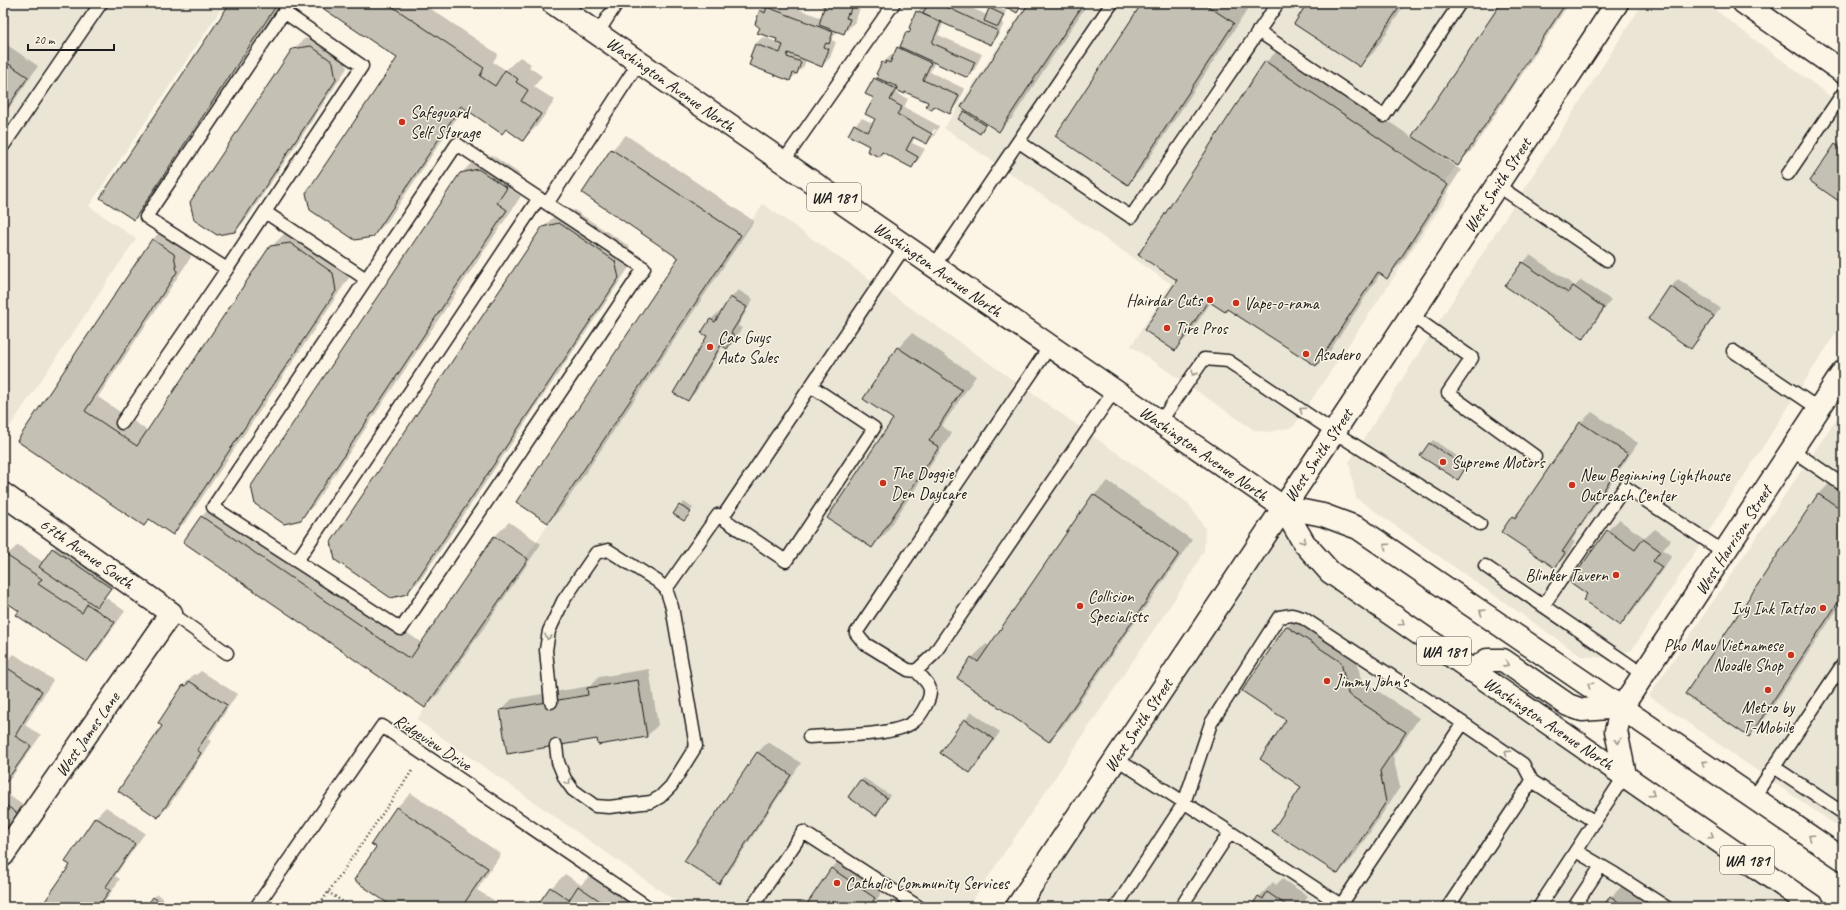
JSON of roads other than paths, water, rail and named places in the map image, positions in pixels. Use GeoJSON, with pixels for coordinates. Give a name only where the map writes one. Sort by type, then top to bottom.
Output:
{"type":"FeatureCollection","features":[{"type":"Feature","properties":{"kind":"street","name":"Washington Avenue North"},"geometry":{"type":"LineString","coordinates":[[553,3],[1283,507],[1323,515],[1358,528],[1843,859]]}},
{"type":"Feature","properties":{"kind":"street","name":"West Smith Street"},"geometry":{"type":"LineString","coordinates":[[1017,907],[1334,432],[1617,3]]}},
{"type":"Feature","properties":{"kind":"street"},"geometry":{"type":"LineString","coordinates":[[1744,3],[1843,72]]}},
{"type":"Feature","properties":{"kind":"street","name":"West Harrison Street"},"geometry":{"type":"LineString","coordinates":[[1625,775],[1616,731],[1622,707],[1843,372]]}},
{"type":"Feature","properties":{"kind":"street","name":"67th Avenue South"},"geometry":{"type":"LineString","coordinates":[[3,494],[171,613]]}},
{"type":"Feature","properties":{"kind":"street","name":"Washington Avenue North"},"geometry":{"type":"LineString","coordinates":[[1283,507],[1304,543],[1330,572],[1814,907]]}},
{"type":"Feature","properties":{"kind":"street","name":"West James Lane"},"geometry":{"type":"LineString","coordinates":[[3,855],[171,613]]}},
{"type":"Feature","properties":{"kind":"street"},"geometry":{"type":"LineString","coordinates":[[1472,671],[1487,660],[1503,660],[1568,705],[1582,710],[1622,707]]}},
{"type":"Feature","properties":{"kind":"lane"},"geometry":{"type":"LineString","coordinates":[[3,146],[101,3]]}},
{"type":"Feature","properties":{"kind":"lane"},"geometry":{"type":"LineString","coordinates":[[598,34],[617,3]]}},
{"type":"Feature","properties":{"kind":"lane"},"geometry":{"type":"LineString","coordinates":[[783,162],[894,3]]}},
{"type":"Feature","properties":{"kind":"lane"},"geometry":{"type":"LineString","coordinates":[[934,266],[1112,3]]}},
{"type":"Feature","properties":{"kind":"lane"},"geometry":{"type":"LineString","coordinates":[[1019,142],[1130,217],[1278,3]]}},
{"type":"Feature","properties":{"kind":"lane"},"geometry":{"type":"LineString","coordinates":[[1258,32],[1384,116],[1460,3]]}},
{"type":"Feature","properties":{"kind":"lane"},"geometry":{"type":"LineString","coordinates":[[122,423],[227,269],[362,66],[287,8],[146,217],[227,269]]}},
{"type":"Feature","properties":{"kind":"lane"},"geometry":{"type":"LineString","coordinates":[[297,561],[639,62]]}},
{"type":"Feature","properties":{"kind":"lane"},"geometry":{"type":"LineString","coordinates":[[1788,174],[1843,93]]}},
{"type":"Feature","properties":{"kind":"lane"},"geometry":{"type":"LineString","coordinates":[[457,144],[543,201],[644,268],[401,629],[213,506],[457,144]]}},
{"type":"Feature","properties":{"kind":"lane"},"geometry":{"type":"LineString","coordinates":[[1497,185],[1607,260]]}},
{"type":"Feature","properties":{"kind":"lane"},"geometry":{"type":"LineString","coordinates":[[265,212],[366,279]]}},
{"type":"Feature","properties":{"kind":"lane"},"geometry":{"type":"LineString","coordinates":[[722,518],[905,246]]}},
{"type":"Feature","properties":{"kind":"lane"},"geometry":{"type":"LineString","coordinates":[[1411,315],[1472,358],[1448,394],[1535,456]]}},
{"type":"Feature","properties":{"kind":"lane"},"geometry":{"type":"LineString","coordinates":[[809,737],[890,731],[913,722],[923,711],[929,700],[931,690],[929,684],[916,671],[908,670],[864,643],[856,634],[1050,346]]}},
{"type":"Feature","properties":{"kind":"lane"},"geometry":{"type":"LineString","coordinates":[[1733,350],[1819,409]]}},
{"type":"Feature","properties":{"kind":"lane"},"geometry":{"type":"LineString","coordinates":[[1160,422],[1204,359],[1228,361],[1334,432],[1480,524]]}},
{"type":"Feature","properties":{"kind":"lane"},"geometry":{"type":"LineString","coordinates":[[666,589],[718,515],[786,561],[874,428],[811,386]]}},
{"type":"Feature","properties":{"kind":"lane"},"geometry":{"type":"LineString","coordinates":[[916,671],[934,654],[1114,391]]}},
{"type":"Feature","properties":{"kind":"lane"},"geometry":{"type":"LineString","coordinates":[[1792,450],[1843,485]]}},
{"type":"Feature","properties":{"kind":"lane"},"geometry":{"type":"LineString","coordinates":[[1543,606],[1625,487],[1724,552]]}},
{"type":"Feature","properties":{"kind":"lane"},"geometry":{"type":"LineString","coordinates":[[550,702],[546,650],[549,631],[563,601],[596,553],[608,550],[657,581],[666,589],[672,607],[696,746],[671,786],[660,797],[651,802],[610,807],[595,806],[573,790],[565,779],[558,762],[556,746]]}},
{"type":"Feature","properties":{"kind":"lane"},"geometry":{"type":"LineString","coordinates":[[1485,566],[1644,675]]}},
{"type":"Feature","properties":{"kind":"lane"},"geometry":{"type":"LineString","coordinates":[[171,613],[227,653]]}},
{"type":"Feature","properties":{"kind":"lane"},"geometry":{"type":"LineString","coordinates":[[1116,907],[1184,803],[1211,723],[1279,617],[1292,615],[1303,618],[1463,722],[1523,764],[1532,781],[1595,822]]}},
{"type":"Feature","properties":{"kind":"lane"},"geometry":{"type":"LineString","coordinates":[[1754,797],[1843,664]]}},
{"type":"Feature","properties":{"kind":"lane"},"geometry":{"type":"LineString","coordinates":[[1115,758],[1342,906],[1463,722]]}},
{"type":"Feature","properties":{"kind":"lane","name":"Ridgeview Drive"},"geometry":{"type":"LineString","coordinates":[[256,907],[382,726],[648,907]]}},
{"type":"Feature","properties":{"kind":"lane"},"geometry":{"type":"LineString","coordinates":[[1774,767],[1843,813]]}},
{"type":"Feature","properties":{"kind":"lane"},"geometry":{"type":"LineString","coordinates":[[1539,907],[1625,775]]}},
{"type":"Feature","properties":{"kind":"lane"},"geometry":{"type":"LineString","coordinates":[[1448,907],[1532,781]]}},
{"type":"Feature","properties":{"kind":"lane"},"geometry":{"type":"LineString","coordinates":[[752,907],[803,832],[919,907]]}},
{"type":"Feature","properties":{"kind":"lane"},"geometry":{"type":"LineString","coordinates":[[1180,907],[1230,832]]}},
{"type":"Feature","properties":{"kind":"lane"},"geometry":{"type":"LineString","coordinates":[[1576,851],[1666,907]]}},
{"type":"Feature","properties":{"kind":"lane"},"geometry":{"type":"LineString","coordinates":[[1574,907],[1601,866]]}},
{"type":"Feature","properties":{"kind":"place","name":"Safeguard Self Storage"},"geometry":{"type":"Point","coordinates":[402,122]}},
{"type":"Feature","properties":{"kind":"place","name":"Hairdar Cuts"},"geometry":{"type":"Point","coordinates":[1210,300]}},
{"type":"Feature","properties":{"kind":"place","name":"Vape-o-rama"},"geometry":{"type":"Point","coordinates":[1236,303]}},
{"type":"Feature","properties":{"kind":"place","name":"Tire Pros"},"geometry":{"type":"Point","coordinates":[1167,328]}},
{"type":"Feature","properties":{"kind":"place","name":"Car Guys Auto Sales"},"geometry":{"type":"Point","coordinates":[710,347]}},
{"type":"Feature","properties":{"kind":"place","name":"Asadero"},"geometry":{"type":"Point","coordinates":[1306,354]}},
{"type":"Feature","properties":{"kind":"place","name":"Supreme Motors"},"geometry":{"type":"Point","coordinates":[1443,462]}},
{"type":"Feature","properties":{"kind":"place","name":"The Doggie Den Daycare"},"geometry":{"type":"Point","coordinates":[883,483]}},
{"type":"Feature","properties":{"kind":"place","name":"New Beginning Lighthouse Outreach Center"},"geometry":{"type":"Point","coordinates":[1572,485]}},
{"type":"Feature","properties":{"kind":"place","name":"Blinker Tavern"},"geometry":{"type":"Point","coordinates":[1616,575]}},
{"type":"Feature","properties":{"kind":"place","name":"Collision Specialists"},"geometry":{"type":"Point","coordinates":[1080,606]}},
{"type":"Feature","properties":{"kind":"place","name":"Ivy Ink Tattoo"},"geometry":{"type":"Point","coordinates":[1823,608]}},
{"type":"Feature","properties":{"kind":"place","name":"Pho Mau Vietnamese Noodle Shop"},"geometry":{"type":"Point","coordinates":[1791,655]}},
{"type":"Feature","properties":{"kind":"place","name":"Jimmy John's"},"geometry":{"type":"Point","coordinates":[1327,681]}},
{"type":"Feature","properties":{"kind":"place","name":"Metro by T-Mobile"},"geometry":{"type":"Point","coordinates":[1768,690]}},
{"type":"Feature","properties":{"kind":"place","name":"Catholic Community Services"},"geometry":{"type":"Point","coordinates":[837,883]}}]}
